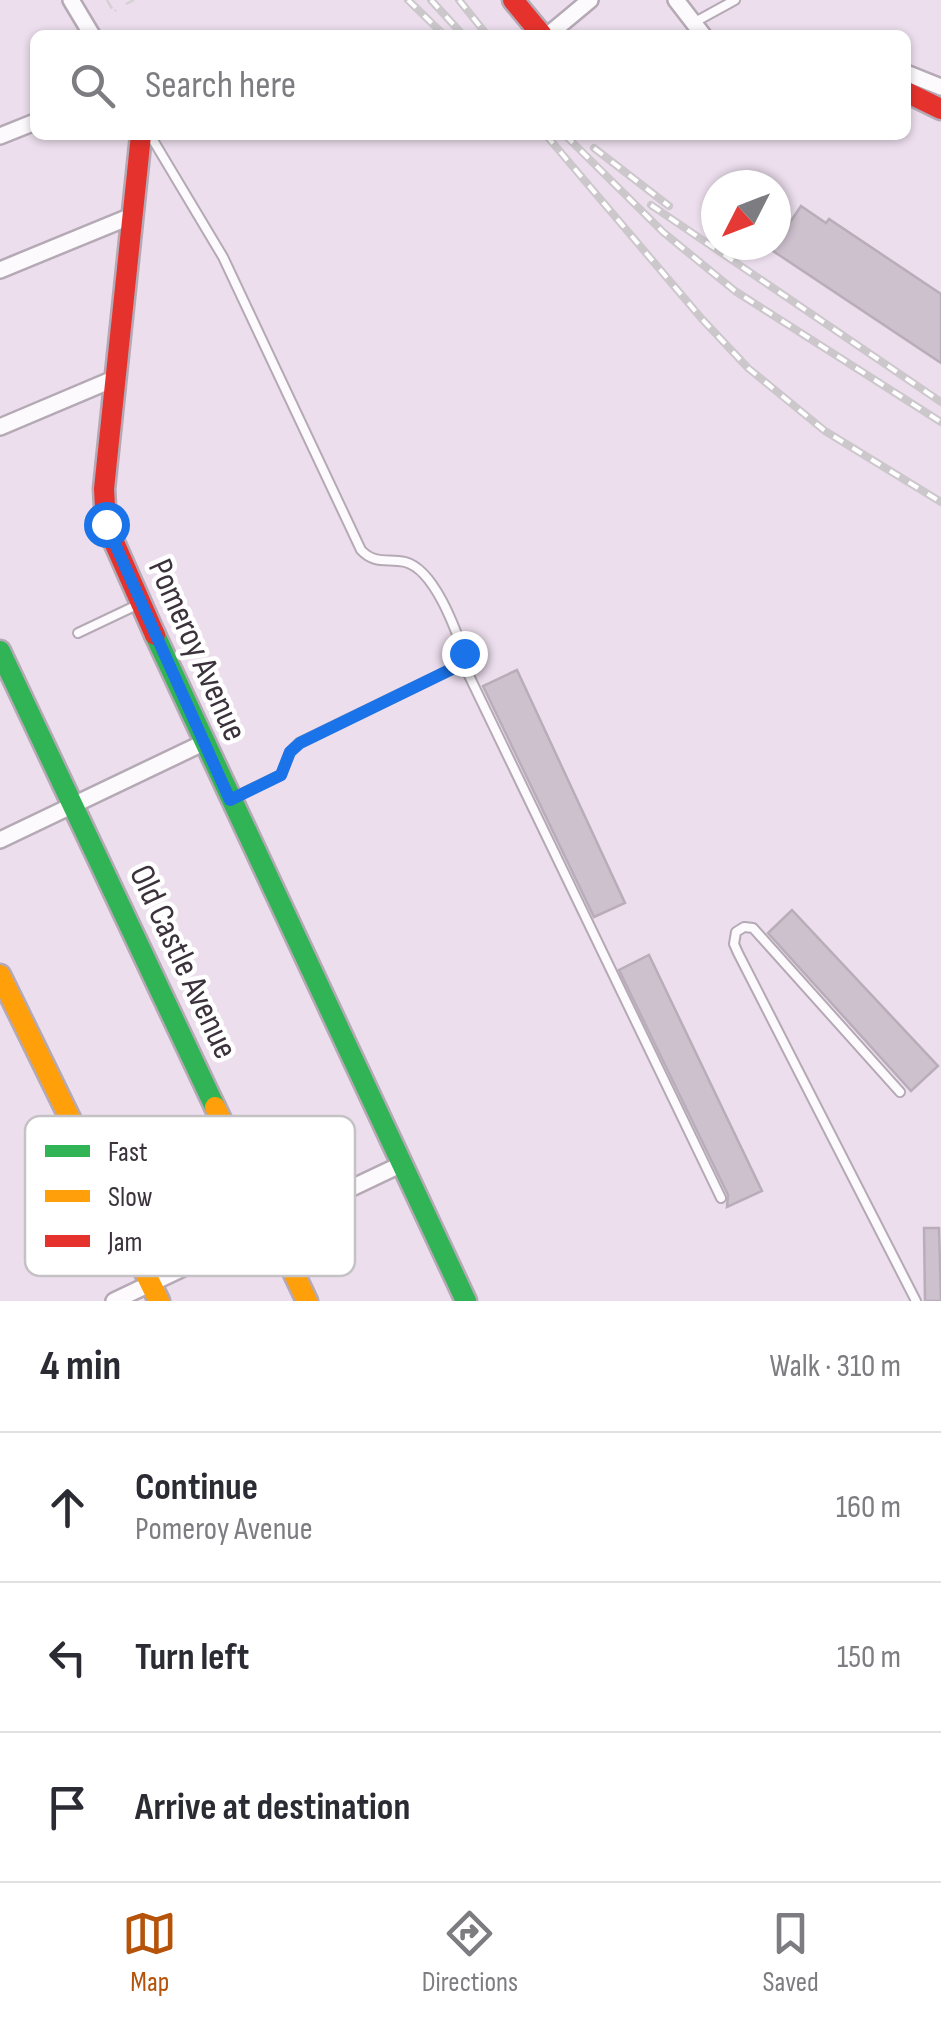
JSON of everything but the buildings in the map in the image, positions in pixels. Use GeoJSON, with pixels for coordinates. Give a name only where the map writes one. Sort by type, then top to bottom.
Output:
{"type":"FeatureCollection","features":[{"type":"Feature","properties":{"kind":"street"},"geometry":{"type":"LineString","coordinates":[[71,0],[89,30]]}},
{"type":"Feature","properties":{"kind":"street"},"geometry":{"type":"LineString","coordinates":[[513,0],[540,30]]}},
{"type":"Feature","properties":{"kind":"street"},"geometry":{"type":"LineString","coordinates":[[551,30],[590,0]]}},
{"type":"Feature","properties":{"kind":"street"},"geometry":{"type":"LineString","coordinates":[[676,0],[699,29]]}},
{"type":"Feature","properties":{"kind":"street"},"geometry":{"type":"LineString","coordinates":[[911,75],[941,87]]}},
{"type":"Feature","properties":{"kind":"street"},"geometry":{"type":"LineString","coordinates":[[911,94],[941,109]]}},
{"type":"Feature","properties":{"kind":"street"},"geometry":{"type":"LineString","coordinates":[[0,136],[30,124]]}},
{"type":"Feature","properties":{"kind":"street","name":"Pomeroy Avenue"},"geometry":{"type":"LineString","coordinates":[[140,140],[104,509],[106,524],[203,743],[466,1301]]}},
{"type":"Feature","properties":{"kind":"street"},"geometry":{"type":"LineString","coordinates":[[0,270],[134,215]]}},
{"type":"Feature","properties":{"kind":"street"},"geometry":{"type":"LineString","coordinates":[[0,427],[116,378]]}},
{"type":"Feature","properties":{"kind":"street","name":"Old Castle Avenue"},"geometry":{"type":"LineString","coordinates":[[0,651],[220,1116]]}},
{"type":"Feature","properties":{"kind":"street"},"geometry":{"type":"LineString","coordinates":[[0,840],[203,743]]}},
{"type":"Feature","properties":{"kind":"street"},"geometry":{"type":"LineString","coordinates":[[0,975],[67,1116]]}},
{"type":"Feature","properties":{"kind":"street"},"geometry":{"type":"LineString","coordinates":[[355,1187],[402,1164]]}},
{"type":"Feature","properties":{"kind":"street"},"geometry":{"type":"LineString","coordinates":[[114,1301],[155,1292],[184,1276]]}},
{"type":"Feature","properties":{"kind":"street","name":"Old Castle Avenue"},"geometry":{"type":"LineString","coordinates":[[295,1276],[306,1301]]}},
{"type":"Feature","properties":{"kind":"lane"},"geometry":{"type":"LineString","coordinates":[[699,29],[735,0]]}},
{"type":"Feature","properties":{"kind":"lane"},"geometry":{"type":"LineString","coordinates":[[153,140],[223,257],[362,550],[372,559],[404,562],[425,574],[461,645],[462,661],[721,1198]]}},
{"type":"Feature","properties":{"kind":"lane"},"geometry":{"type":"LineString","coordinates":[[78,633],[140,603]]}},
{"type":"Feature","properties":{"kind":"lane"},"geometry":{"type":"LineString","coordinates":[[230,800],[281,775],[290,752],[300,743],[447,672],[462,661]]}},
{"type":"Feature","properties":{"kind":"lane"},"geometry":{"type":"LineString","coordinates":[[900,1092],[753,928],[744,927],[736,932],[734,944],[738,954],[916,1301]]}},
{"type":"Feature","properties":{"kind":"path"},"geometry":{"type":"LineString","coordinates":[[107,0],[116,10]]}},
{"type":"Feature","properties":{"kind":"path"},"geometry":{"type":"LineString","coordinates":[[126,4],[134,0]]}},
{"type":"Feature","properties":{"kind":"railway"},"geometry":{"type":"LineString","coordinates":[[408,0],[439,30]]}},
{"type":"Feature","properties":{"kind":"railway"},"geometry":{"type":"LineString","coordinates":[[431,0],[458,30]]}},
{"type":"Feature","properties":{"kind":"railway"},"geometry":{"type":"LineString","coordinates":[[459,0],[483,30]]}},
{"type":"Feature","properties":{"kind":"railway"},"geometry":{"type":"LineString","coordinates":[[550,140],[748,368],[825,431],[941,502]]}},
{"type":"Feature","properties":{"kind":"railway"},"geometry":{"type":"LineString","coordinates":[[570,140],[663,232],[735,291],[941,422]]}},
{"type":"Feature","properties":{"kind":"railway"},"geometry":{"type":"LineString","coordinates":[[594,148],[669,206]]}},
{"type":"Feature","properties":{"kind":"railway"},"geometry":{"type":"LineString","coordinates":[[651,205],[941,402]]}},
{"type":"Feature","properties":{"kind":"traffic: fast"},"geometry":{"type":"LineString","coordinates":[[155,635],[466,1301]]}},
{"type":"Feature","properties":{"kind":"traffic: fast"},"geometry":{"type":"LineString","coordinates":[[0,651],[215,1107]]}},
{"type":"Feature","properties":{"kind":"traffic: slow"},"geometry":{"type":"LineString","coordinates":[[0,975],[69,1116]]}},
{"type":"Feature","properties":{"kind":"traffic: slow"},"geometry":{"type":"LineString","coordinates":[[215,1107],[219,1116]]}},
{"type":"Feature","properties":{"kind":"traffic: slow"},"geometry":{"type":"LineString","coordinates":[[147,1276],[159,1301]]}},
{"type":"Feature","properties":{"kind":"traffic: slow"},"geometry":{"type":"LineString","coordinates":[[295,1276],[307,1301]]}},
{"type":"Feature","properties":{"kind":"traffic: jam"},"geometry":{"type":"LineString","coordinates":[[513,0],[538,30]]}},
{"type":"Feature","properties":{"kind":"traffic: jam"},"geometry":{"type":"LineString","coordinates":[[911,94],[941,109]]}},
{"type":"Feature","properties":{"kind":"traffic: jam"},"geometry":{"type":"LineString","coordinates":[[140,140],[104,489],[106,524],[155,635]]}},
{"type":"Feature","properties":{"kind":"route"},"geometry":{"type":"LineString","coordinates":[[106,524],[230,800],[281,775],[290,752],[300,743],[458,666],[464,653]]}}]}
